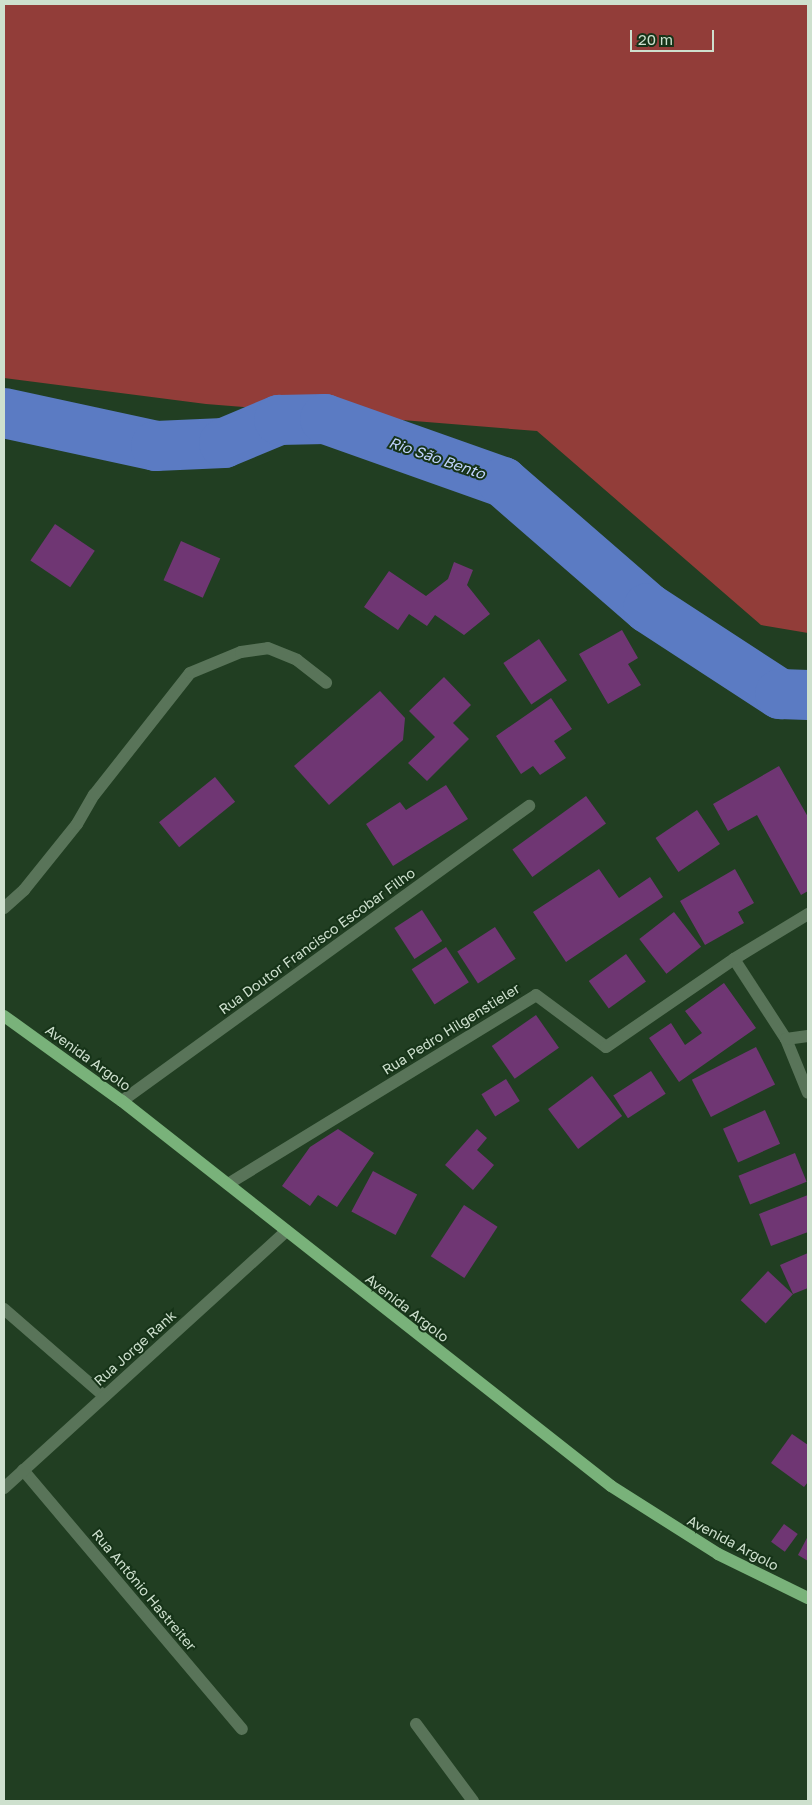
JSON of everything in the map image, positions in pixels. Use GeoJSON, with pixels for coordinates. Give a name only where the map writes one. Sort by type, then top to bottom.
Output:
{"type":"FeatureCollection","features":[{"type":"Feature","properties":{"kind":"main road","name":"Avenida Argolo"},"geometry":{"type":"LineString","coordinates":[[4,1016],[122,1101],[611,1486],[718,1554],[808,1598]]}},
{"type":"Feature","properties":{"kind":"street"},"geometry":{"type":"LineString","coordinates":[[4,908],[24,890],[77,824],[94,795],[190,672],[242,652],[268,648],[297,660],[326,682]]}},
{"type":"Feature","properties":{"kind":"street","name":"Rua Doutor Francisco Escobar Filho"},"geometry":{"type":"LineString","coordinates":[[122,1101],[529,806]]}},
{"type":"Feature","properties":{"kind":"street","name":"Rua Pedro Hilgenstieler"},"geometry":{"type":"LineString","coordinates":[[228,1184],[536,995],[606,1047],[734,959],[808,914]]}},
{"type":"Feature","properties":{"kind":"street"},"geometry":{"type":"LineString","coordinates":[[734,959],[786,1039],[808,1093]]}},
{"type":"Feature","properties":{"kind":"street"},"geometry":{"type":"LineString","coordinates":[[786,1039],[808,1036]]}},
{"type":"Feature","properties":{"kind":"street","name":"Rua Jorge Rank"},"geometry":{"type":"LineString","coordinates":[[4,1488],[286,1231]]}},
{"type":"Feature","properties":{"kind":"street"},"geometry":{"type":"LineString","coordinates":[[4,1309],[104,1396]]}},
{"type":"Feature","properties":{"kind":"street","name":"Rua Antônio Hastreiter"},"geometry":{"type":"LineString","coordinates":[[23,1470],[242,1729]]}},
{"type":"Feature","properties":{"kind":"street"},"geometry":{"type":"LineString","coordinates":[[416,1724],[473,1801]]}},
{"type":"Feature","properties":{"kind":"shaded area"},"geometry":{"type":"Polygon","coordinates":[[[4,4],[808,4],[808,633],[761,625],[537,431],[206,404],[4,378],[4,4]]]}},
{"type":"Feature","properties":{"kind":"building"},"geometry":{"type":"Polygon","coordinates":[[[55,524],[95,551],[70,587],[30,560],[55,524]]]}},
{"type":"Feature","properties":{"kind":"building"},"geometry":{"type":"Polygon","coordinates":[[[181,541],[220,558],[203,598],[164,580],[181,541]]]}},
{"type":"Feature","properties":{"kind":"building"},"geometry":{"type":"Polygon","coordinates":[[[454,562],[473,570],[467,585],[490,614],[464,635],[435,615],[427,626],[409,614],[398,630],[364,607],[389,571],[426,596],[448,579],[454,562]]]}},
{"type":"Feature","properties":{"kind":"building"},"geometry":{"type":"Polygon","coordinates":[[[622,630],[638,658],[628,664],[641,685],[608,704],[579,654],[622,630]]]}},
{"type":"Feature","properties":{"kind":"building"},"geometry":{"type":"Polygon","coordinates":[[[539,639],[567,680],[531,704],[503,663],[539,639]]]}},
{"type":"Feature","properties":{"kind":"building"},"geometry":{"type":"Polygon","coordinates":[[[444,677],[471,705],[453,723],[469,739],[427,781],[408,763],[435,737],[409,711],[444,677]]]}},
{"type":"Feature","properties":{"kind":"building"},"geometry":{"type":"Polygon","coordinates":[[[380,691],[405,718],[403,740],[329,805],[294,766],[380,691]]]}},
{"type":"Feature","properties":{"kind":"building"},"geometry":{"type":"Polygon","coordinates":[[[551,698],[572,729],[554,741],[566,758],[540,775],[533,766],[521,774],[496,736],[551,698]]]}},
{"type":"Feature","properties":{"kind":"building"},"geometry":{"type":"Polygon","coordinates":[[[779,766],[808,817],[808,891],[801,895],[757,815],[728,831],[713,804],[779,766]]]}},
{"type":"Feature","properties":{"kind":"building"},"geometry":{"type":"Polygon","coordinates":[[[215,777],[235,802],[179,847],[159,822],[215,777]]]}},
{"type":"Feature","properties":{"kind":"building"},"geometry":{"type":"Polygon","coordinates":[[[446,785],[468,819],[393,866],[366,824],[400,802],[406,810],[446,785]]]}},
{"type":"Feature","properties":{"kind":"building"},"geometry":{"type":"Polygon","coordinates":[[[586,796],[606,824],[532,877],[512,849],[586,796]]]}},
{"type":"Feature","properties":{"kind":"building"},"geometry":{"type":"Polygon","coordinates":[[[697,810],[720,844],[678,872],[656,838],[697,810]]]}},
{"type":"Feature","properties":{"kind":"building"},"geometry":{"type":"Polygon","coordinates":[[[599,869],[619,898],[650,877],[663,897],[566,962],[533,912],[599,869]]]}},
{"type":"Feature","properties":{"kind":"building"},"geometry":{"type":"Polygon","coordinates":[[[735,869],[754,903],[738,912],[744,923],[705,945],[680,901],[735,869]]]}},
{"type":"Feature","properties":{"kind":"building"},"geometry":{"type":"Polygon","coordinates":[[[422,910],[442,941],[414,959],[394,928],[422,910]]]}},
{"type":"Feature","properties":{"kind":"building"},"geometry":{"type":"Polygon","coordinates":[[[674,912],[701,947],[666,974],[639,939],[674,912]]]}},
{"type":"Feature","properties":{"kind":"building"},"geometry":{"type":"Polygon","coordinates":[[[495,927],[516,959],[478,983],[457,952],[495,927]]]}},
{"type":"Feature","properties":{"kind":"building"},"geometry":{"type":"Polygon","coordinates":[[[446,947],[469,982],[434,1005],[412,969],[446,947]]]}},
{"type":"Feature","properties":{"kind":"building"},"geometry":{"type":"Polygon","coordinates":[[[626,954],[646,982],[609,1009],[589,981],[626,954]]]}},
{"type":"Feature","properties":{"kind":"building"},"geometry":{"type":"Polygon","coordinates":[[[724,983],[756,1028],[679,1082],[649,1038],[671,1023],[685,1045],[702,1033],[685,1011],[724,983]]]}},
{"type":"Feature","properties":{"kind":"building"},"geometry":{"type":"Polygon","coordinates":[[[536,1015],[559,1048],[515,1079],[492,1046],[536,1015]]]}},
{"type":"Feature","properties":{"kind":"building"},"geometry":{"type":"Polygon","coordinates":[[[756,1047],[775,1084],[711,1117],[692,1080],[756,1047]]]}},
{"type":"Feature","properties":{"kind":"building"},"geometry":{"type":"Polygon","coordinates":[[[651,1071],[666,1094],[628,1118],[613,1096],[651,1071]]]}},
{"type":"Feature","properties":{"kind":"building"},"geometry":{"type":"Polygon","coordinates":[[[592,1076],[622,1116],[578,1149],[548,1109],[592,1076]]]}},
{"type":"Feature","properties":{"kind":"building"},"geometry":{"type":"Polygon","coordinates":[[[506,1079],[520,1101],[495,1116],[481,1094],[506,1079]]]}},
{"type":"Feature","properties":{"kind":"building"},"geometry":{"type":"Polygon","coordinates":[[[765,1110],[780,1144],[738,1163],[723,1129],[765,1110]]]}},
{"type":"Feature","properties":{"kind":"building"},"geometry":{"type":"Polygon","coordinates":[[[338,1129],[374,1153],[337,1207],[318,1195],[310,1206],[282,1186],[310,1147],[338,1129]]]}},
{"type":"Feature","properties":{"kind":"building"},"geometry":{"type":"Polygon","coordinates":[[[477,1129],[487,1138],[477,1150],[494,1165],[473,1190],[445,1165],[477,1129]]]}},
{"type":"Feature","properties":{"kind":"building"},"geometry":{"type":"Polygon","coordinates":[[[795,1153],[807,1182],[750,1205],[738,1176],[795,1153]]]}},
{"type":"Feature","properties":{"kind":"building"},"geometry":{"type":"Polygon","coordinates":[[[373,1171],[417,1194],[396,1235],[351,1212],[373,1171]]]}},
{"type":"Feature","properties":{"kind":"building"},"geometry":{"type":"Polygon","coordinates":[[[808,1195],[808,1232],[771,1246],[759,1214],[808,1195]]]}},
{"type":"Feature","properties":{"kind":"building"},"geometry":{"type":"Polygon","coordinates":[[[464,1205],[498,1227],[464,1278],[431,1256],[464,1205]]]}},
{"type":"Feature","properties":{"kind":"building"},"geometry":{"type":"Polygon","coordinates":[[[808,1253],[808,1288],[793,1294],[780,1265],[808,1253]]]}},
{"type":"Feature","properties":{"kind":"building"},"geometry":{"type":"Polygon","coordinates":[[[768,1271],[793,1294],[766,1323],[741,1300],[768,1271]]]}},
{"type":"Feature","properties":{"kind":"building"},"geometry":{"type":"Polygon","coordinates":[[[792,1434],[808,1445],[808,1482],[804,1487],[771,1463],[792,1434]]]}},
{"type":"Feature","properties":{"kind":"building"},"geometry":{"type":"Polygon","coordinates":[[[784,1524],[798,1534],[785,1552],[771,1542],[784,1524]]]}},
{"type":"Feature","properties":{"kind":"building"},"geometry":{"type":"Polygon","coordinates":[[[808,1536],[808,1561],[798,1555],[808,1536]]]}},
{"type":"Feature","properties":{"kind":"waterway","name":"Rio São Bento"},"geometry":{"type":"LineString","coordinates":[[4,413],[156,446],[224,443],[279,420],[325,419],[503,482],[648,608],[780,694],[808,695]]}}]}
